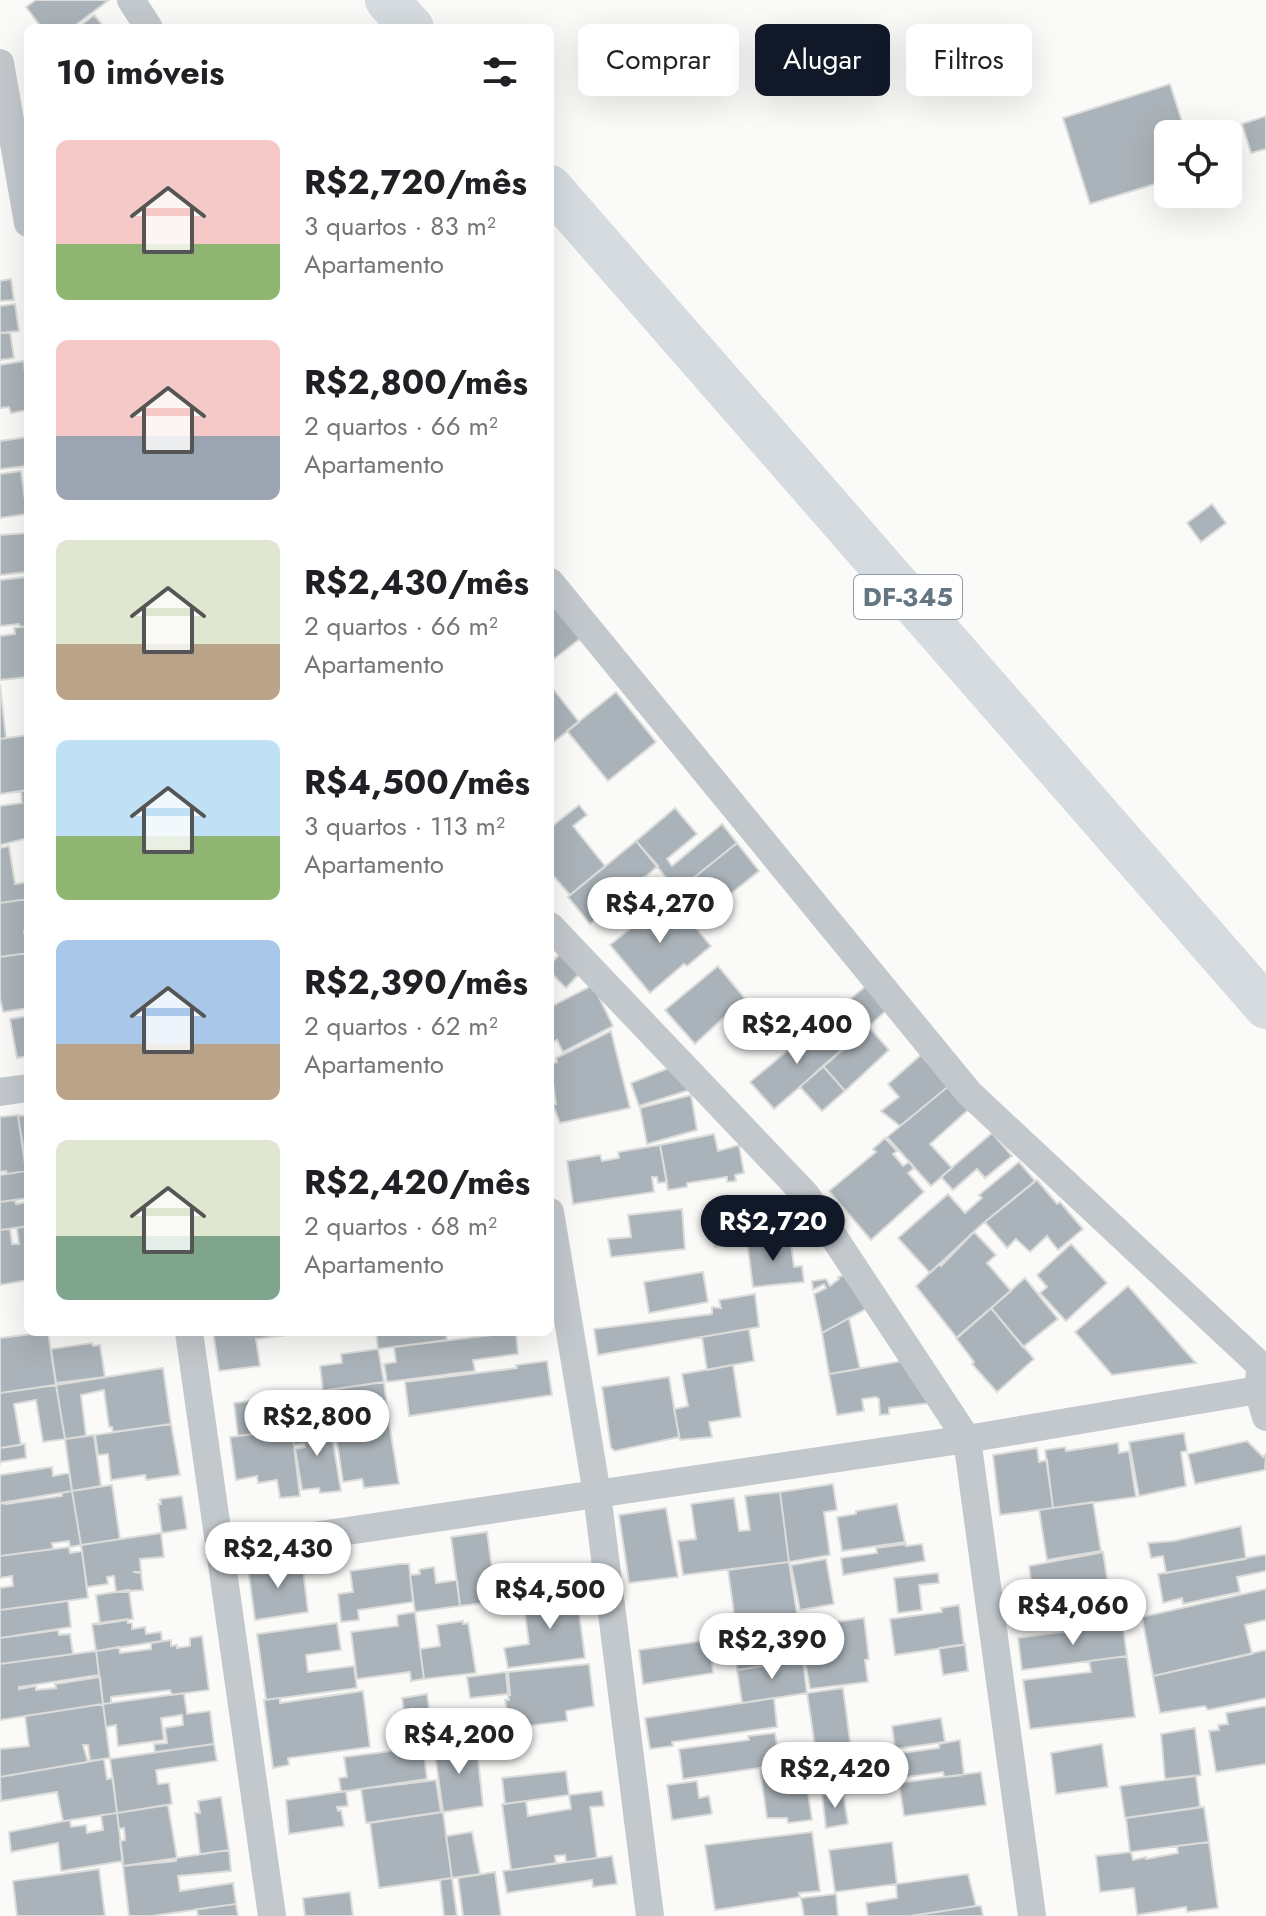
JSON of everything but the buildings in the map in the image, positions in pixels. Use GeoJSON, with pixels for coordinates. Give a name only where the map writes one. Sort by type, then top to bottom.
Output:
{"type":"FeatureCollection","features":[{"type":"Feature","properties":{"kind":"main road"},"geometry":{"type":"LineString","coordinates":[[387,0],[408,24]]}},
{"type":"Feature","properties":{"kind":"main road","name":"DF-345"},"geometry":{"type":"LineString","coordinates":[[554,192],[1266,1007]]}},
{"type":"Feature","properties":{"kind":"street"},"geometry":{"type":"LineString","coordinates":[[131,0],[146,24]]}},
{"type":"Feature","properties":{"kind":"street"},"geometry":{"type":"LineString","coordinates":[[0,63],[24,200]]}},
{"type":"Feature","properties":{"kind":"street"},"geometry":{"type":"LineString","coordinates":[[554,587],[969,1093],[1263,1382]]}},
{"type":"Feature","properties":{"kind":"street"},"geometry":{"type":"LineString","coordinates":[[554,930],[806,1195],[967,1439],[1032,1916]]}},
{"type":"Feature","properties":{"kind":"street"},"geometry":{"type":"LineString","coordinates":[[0,1092],[24,1089]]}},
{"type":"Feature","properties":{"kind":"street"},"geometry":{"type":"LineString","coordinates":[[554,1236],[597,1494],[650,1916]]}},
{"type":"Feature","properties":{"kind":"street"},"geometry":{"type":"LineString","coordinates":[[190,1336],[272,1916]]}},
{"type":"Feature","properties":{"kind":"street"},"geometry":{"type":"LineString","coordinates":[[220,1550],[967,1439],[1263,1382]]}}]}
